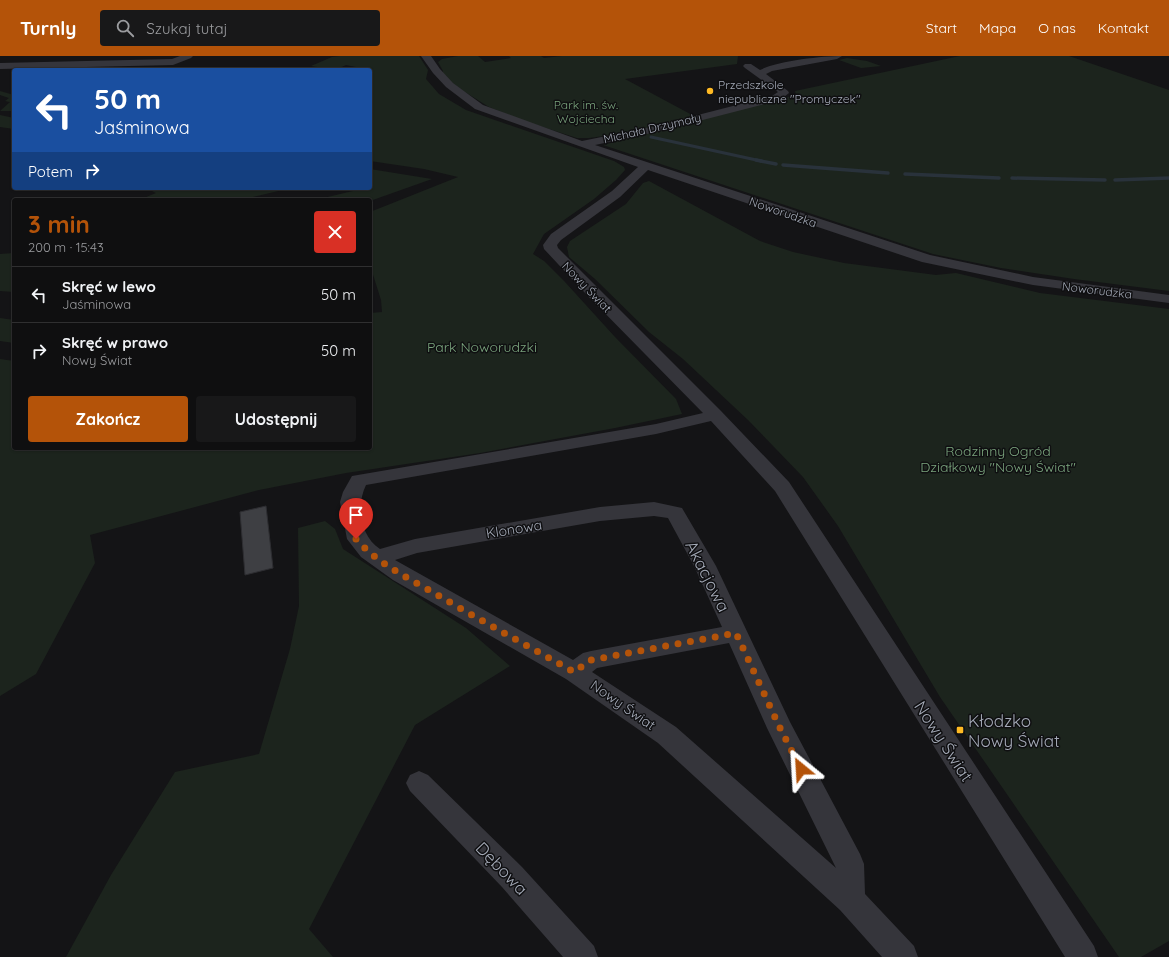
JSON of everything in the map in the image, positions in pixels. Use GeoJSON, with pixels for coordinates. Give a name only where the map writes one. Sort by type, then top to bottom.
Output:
{"type":"FeatureCollection","features":[{"type":"Feature","properties":{"kind":"street"},"geometry":{"type":"LineString","coordinates":[[89,64],[96,56]]}},
{"type":"Feature","properties":{"kind":"street"},"geometry":{"type":"LineString","coordinates":[[0,66],[173,62],[188,56]]}},
{"type":"Feature","properties":{"kind":"street","name":"Noworudzka"},"geometry":{"type":"LineString","coordinates":[[426,56],[435,71],[443,80],[468,101],[479,107],[582,144],[870,242],[927,259],[1033,281],[1169,299]]}},
{"type":"Feature","properties":{"kind":"street"},"geometry":{"type":"LineString","coordinates":[[764,71],[836,56]]}},
{"type":"Feature","properties":{"kind":"street","name":"Michała Drzymały"},"geometry":{"type":"LineString","coordinates":[[582,144],[656,129],[776,98],[784,93],[764,71],[747,61]]}},
{"type":"Feature","properties":{"kind":"street","name":"Nowy Świat"},"geometry":{"type":"LineString","coordinates":[[646,166],[616,194],[556,237],[550,245],[556,255],[715,415],[782,488],[1083,957]]}},
{"type":"Feature","properties":{"kind":"street","name":"Nowy Świat"},"geometry":{"type":"LineString","coordinates":[[715,415],[656,429],[359,480],[350,502],[356,539],[368,552],[400,574],[574,672],[667,735],[850,900],[903,957]]}},
{"type":"Feature","properties":{"kind":"street","name":"Klonowa"},"geometry":{"type":"LineString","coordinates":[[377,558],[415,546],[444,540],[600,514],[654,509]]}},
{"type":"Feature","properties":{"kind":"street","name":"Akacjowa"},"geometry":{"type":"LineString","coordinates":[[654,509],[675,513],[705,566],[780,728],[850,864],[850,900]]}},
{"type":"Feature","properties":{"kind":"street"},"geometry":{"type":"LineString","coordinates":[[574,672],[591,660],[736,633]]}},
{"type":"Feature","properties":{"kind":"street","name":"Dębowa"},"geometry":{"type":"LineString","coordinates":[[419,783],[512,877],[583,957]]}},
{"type":"Feature","properties":{"kind":"green space","name":"Park Noworudzki"},"geometry":{"type":"Polygon","coordinates":[[[419,56],[428,70],[426,79],[439,94],[466,110],[614,161],[624,167],[625,170],[616,180],[594,199],[544,234],[533,254],[544,261],[565,282],[615,337],[676,399],[682,414],[480,453],[346,473],[259,490],[90,535],[95,563],[36,674],[0,696],[0,359],[12,361],[12,450],[372,450],[372,313],[382,312],[381,300],[372,271],[372,211],[458,177],[424,169],[372,161],[372,68],[360,68],[346,65],[339,68],[311,66],[332,57],[419,56]]]}},
{"type":"Feature","properties":{"kind":"green space","name":"Park im. św. Wojciecha"},"geometry":{"type":"Polygon","coordinates":[[[458,56],[478,56],[485,62],[511,58],[509,56],[541,56],[544,58],[562,56],[738,56],[737,64],[625,79],[694,116],[633,132],[589,138],[577,138],[521,120],[489,107],[457,87],[443,74],[438,62],[442,59],[458,56]]]}},
{"type":"Feature","properties":{"kind":"green space"},"geometry":{"type":"Polygon","coordinates":[[[960,56],[1069,56],[1169,90],[1169,291],[1001,268],[933,254],[603,145],[796,95],[795,91],[960,56]]]}},
{"type":"Feature","properties":{"kind":"green space"},"geometry":{"type":"Polygon","coordinates":[[[847,58],[867,61],[881,66],[861,68],[839,60],[847,58]]]}},
{"type":"Feature","properties":{"kind":"green space"},"geometry":{"type":"Polygon","coordinates":[[[0,91],[12,94],[12,111],[0,111],[10,102],[5,101],[9,98],[0,95],[0,91]]]}},
{"type":"Feature","properties":{"kind":"green space"},"geometry":{"type":"Polygon","coordinates":[[[0,115],[12,118],[12,129],[0,127],[0,115]]]}},
{"type":"Feature","properties":{"kind":"green space"},"geometry":{"type":"Polygon","coordinates":[[[372,169],[432,179],[372,200],[372,198],[323,198],[357,190],[372,190],[372,169]]]}},
{"type":"Feature","properties":{"kind":"green space","name":"Rodzinny Ogród Działkowy \"Nowy Świat\""},"geometry":{"type":"Polygon","coordinates":[[[649,181],[760,241],[793,252],[844,263],[936,275],[956,273],[1040,293],[1169,309],[1169,941],[1141,957],[1119,957],[940,697],[838,526],[803,477],[748,420],[683,359],[649,332],[595,279],[569,257],[567,247],[570,241],[626,204],[643,183],[649,181]]]}},
{"type":"Feature","properties":{"kind":"green space"},"geometry":{"type":"Polygon","coordinates":[[[150,190],[282,190],[248,198],[144,198],[156,193],[150,190]]]}},
{"type":"Feature","properties":{"kind":"green space"},"geometry":{"type":"Polygon","coordinates":[[[12,253],[12,292],[0,291],[0,254],[12,253]]]}},
{"type":"Feature","properties":{"kind":"green space"},"geometry":{"type":"Polygon","coordinates":[[[0,318],[12,320],[12,343],[0,341],[0,318]]]}},
{"type":"Feature","properties":{"kind":"green space"},"geometry":{"type":"Polygon","coordinates":[[[325,521],[335,529],[343,549],[466,628],[510,666],[415,725],[309,929],[333,957],[66,957],[111,875],[175,772],[259,754],[290,649],[299,606],[298,528],[325,521]]]}},
{"type":"Feature","properties":{"kind":"building"},"geometry":{"type":"Polygon","coordinates":[[[266,506],[273,568],[245,575],[240,512],[266,506]]]}},
{"type":"Feature","properties":{"kind":"waterway"},"geometry":{"type":"LineString","coordinates":[[651,137],[761,161]]}},
{"type":"Feature","properties":{"kind":"waterway"},"geometry":{"type":"LineString","coordinates":[[756,160],[761,161]]}},
{"type":"Feature","properties":{"kind":"waterway"},"geometry":{"type":"LineString","coordinates":[[761,161],[776,164]]}},
{"type":"Feature","properties":{"kind":"waterway"},"geometry":{"type":"LineString","coordinates":[[783,165],[888,173]]}},
{"type":"Feature","properties":{"kind":"waterway"},"geometry":{"type":"LineString","coordinates":[[905,174],[999,178]]}},
{"type":"Feature","properties":{"kind":"waterway"},"geometry":{"type":"LineString","coordinates":[[1012,178],[1105,180]]}},
{"type":"Feature","properties":{"kind":"waterway"},"geometry":{"type":"LineString","coordinates":[[1115,180],[1169,178]]}},
{"type":"Feature","properties":{"kind":"place","name":"Przedszkole niepubliczne \"Promyczek\""},"geometry":{"type":"Point","coordinates":[710,91]}},
{"type":"Feature","properties":{"kind":"place","name":"Kłodzko Nowy Świat"},"geometry":{"type":"Point","coordinates":[960,730]}},
{"type":"Feature","properties":{"kind":"route"},"geometry":{"type":"LineString","coordinates":[[356,539],[368,552],[400,574],[574,672],[591,660],[736,633],[780,728],[801,769]]}}]}
